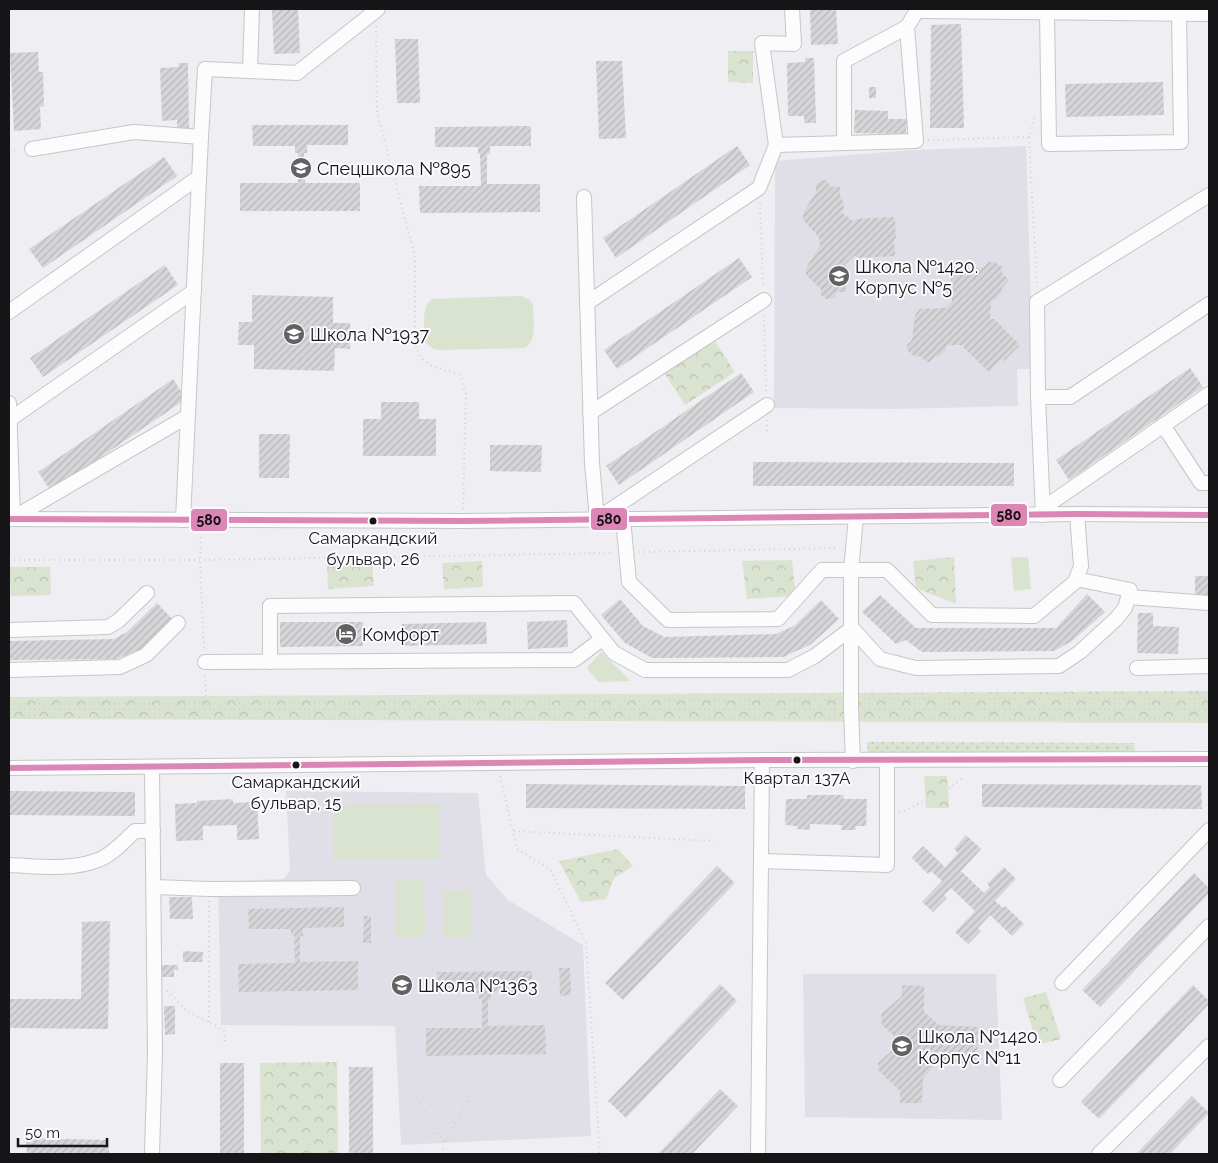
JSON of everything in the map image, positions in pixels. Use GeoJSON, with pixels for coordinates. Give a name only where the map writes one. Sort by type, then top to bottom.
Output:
{"type":"FeatureCollection","features":[{"type":"Feature","properties":{"kind":"street"},"geometry":{"type":"LineString","coordinates":[[250,71],[252,9]]}},
{"type":"Feature","properties":{"kind":"street"},"geometry":{"type":"LineString","coordinates":[[183,520],[205,69],[297,73],[378,9]]}},
{"type":"Feature","properties":{"kind":"street"},"geometry":{"type":"LineString","coordinates":[[587,304],[759,188],[776,145],[762,44],[794,44],[792,9]]}},
{"type":"Feature","properties":{"kind":"street"},"geometry":{"type":"LineString","coordinates":[[844,143],[844,61],[907,27],[918,10],[1209,14]]}},
{"type":"Feature","properties":{"kind":"street"},"geometry":{"type":"LineString","coordinates":[[1047,12],[1049,144],[1181,142],[1179,14]]}},
{"type":"Feature","properties":{"kind":"street"},"geometry":{"type":"LineString","coordinates":[[776,145],[916,141],[907,27]]}},
{"type":"Feature","properties":{"kind":"street"},"geometry":{"type":"LineString","coordinates":[[32,149],[134,132],[201,137]]}},
{"type":"Feature","properties":{"kind":"street"},"geometry":{"type":"LineString","coordinates":[[9,312],[199,177]]}},
{"type":"Feature","properties":{"kind":"street"},"geometry":{"type":"LineString","coordinates":[[1042,512],[1037,302],[1209,196]]}},
{"type":"Feature","properties":{"kind":"street"},"geometry":{"type":"LineString","coordinates":[[584,197],[592,463],[597,519]]}},
{"type":"Feature","properties":{"kind":"street"},"geometry":{"type":"LineString","coordinates":[[9,420],[194,291]]}},
{"type":"Feature","properties":{"kind":"street"},"geometry":{"type":"LineString","coordinates":[[590,413],[764,300]]}},
{"type":"Feature","properties":{"kind":"street"},"geometry":{"type":"LineString","coordinates":[[1038,397],[1070,397],[1209,304]]}},
{"type":"Feature","properties":{"kind":"street"},"geometry":{"type":"LineString","coordinates":[[1042,512],[1209,394]]}},
{"type":"Feature","properties":{"kind":"street"},"geometry":{"type":"LineString","coordinates":[[9,402],[11,518]]}},
{"type":"Feature","properties":{"kind":"street"},"geometry":{"type":"LineString","coordinates":[[597,519],[766,405]]}},
{"type":"Feature","properties":{"kind":"street"},"geometry":{"type":"LineString","coordinates":[[11,518],[188,416]]}},
{"type":"Feature","properties":{"kind":"street"},"geometry":{"type":"LineString","coordinates":[[1164,425],[1201,483],[1209,483]]}},
{"type":"Feature","properties":{"kind":"street"},"geometry":{"type":"LineString","coordinates":[[11,518],[462,521],[856,517],[1042,512],[1209,515]]}},
{"type":"Feature","properties":{"kind":"street"},"geometry":{"type":"LineString","coordinates":[[623,519],[629,582],[668,620],[778,619],[822,570],[887,570],[932,615],[1034,616],[1075,582],[1081,566],[1078,514]]}},
{"type":"Feature","properties":{"kind":"street"},"geometry":{"type":"LineString","coordinates":[[853,761],[851,570],[856,517]]}},
{"type":"Feature","properties":{"kind":"street"},"geometry":{"type":"LineString","coordinates":[[852,628],[880,659],[916,668],[1059,666],[1080,652],[1116,619],[1125,608],[1130,590],[1076,579]]}},
{"type":"Feature","properties":{"kind":"street"},"geometry":{"type":"LineString","coordinates":[[9,630],[108,627],[118,621],[147,593]]}},
{"type":"Feature","properties":{"kind":"street"},"geometry":{"type":"LineString","coordinates":[[1128,597],[1209,603]]}},
{"type":"Feature","properties":{"kind":"street"},"geometry":{"type":"LineString","coordinates":[[270,662],[270,606],[574,603],[614,653],[646,670],[788,670],[815,656],[852,628]]}},
{"type":"Feature","properties":{"kind":"street"},"geometry":{"type":"LineString","coordinates":[[9,670],[120,667],[146,655],[178,623]]}},
{"type":"Feature","properties":{"kind":"street"},"geometry":{"type":"LineString","coordinates":[[205,662],[574,660],[602,639]]}},
{"type":"Feature","properties":{"kind":"street"},"geometry":{"type":"LineString","coordinates":[[1137,668],[1209,666]]}},
{"type":"Feature","properties":{"kind":"street"},"geometry":{"type":"LineString","coordinates":[[758,1154],[762,760]]}},
{"type":"Feature","properties":{"kind":"street"},"geometry":{"type":"LineString","coordinates":[[9,768],[762,760],[1209,760]]}},
{"type":"Feature","properties":{"kind":"street"},"geometry":{"type":"LineString","coordinates":[[761,861],[887,865],[887,760]]}},
{"type":"Feature","properties":{"kind":"street"},"geometry":{"type":"LineString","coordinates":[[152,767],[154,887],[152,1154]]}},
{"type":"Feature","properties":{"kind":"street"},"geometry":{"type":"LineString","coordinates":[[1062,983],[1209,830]]}},
{"type":"Feature","properties":{"kind":"street"},"geometry":{"type":"LineString","coordinates":[[9,865],[72,866],[99,860],[135,831],[153,831]]}},
{"type":"Feature","properties":{"kind":"street"},"geometry":{"type":"LineString","coordinates":[[154,887],[208,889],[353,888]]}},
{"type":"Feature","properties":{"kind":"street"},"geometry":{"type":"LineString","coordinates":[[1060,1080],[1209,926]]}},
{"type":"Feature","properties":{"kind":"street"},"geometry":{"type":"LineString","coordinates":[[1099,1154],[1209,1046]]}},
{"type":"Feature","properties":{"kind":"path"},"geometry":{"type":"LineString","coordinates":[[376,25],[377,112],[415,257],[415,344],[421,358],[432,366],[460,376],[466,395],[462,521]]}},
{"type":"Feature","properties":{"kind":"path"},"geometry":{"type":"LineString","coordinates":[[1036,114],[1029,137],[1037,302]]}},
{"type":"Feature","properties":{"kind":"path"},"geometry":{"type":"LineString","coordinates":[[916,141],[1029,137]]}},
{"type":"Feature","properties":{"kind":"path"},"geometry":{"type":"LineString","coordinates":[[202,520],[200,560],[207,709]]}},
{"type":"Feature","properties":{"kind":"path"},"geometry":{"type":"LineString","coordinates":[[9,560],[200,560],[852,548]]}},
{"type":"Feature","properties":{"kind":"path"},"geometry":{"type":"LineString","coordinates":[[9,716],[208,718],[851,709],[1209,699]]}},
{"type":"Feature","properties":{"kind":"path"},"geometry":{"type":"LineString","coordinates":[[9,704],[207,703],[851,709],[1209,719]]}},
{"type":"Feature","properties":{"kind":"path"},"geometry":{"type":"LineString","coordinates":[[9,709],[1209,709]]}},
{"type":"Feature","properties":{"kind":"path"},"geometry":{"type":"LineString","coordinates":[[497,763],[517,849],[550,869],[586,944],[600,1154],[573,1154]]}},
{"type":"Feature","properties":{"kind":"path"},"geometry":{"type":"LineString","coordinates":[[949,789],[964,776]]}},
{"type":"Feature","properties":{"kind":"path"},"geometry":{"type":"LineString","coordinates":[[897,812],[903,812],[926,800]]}},
{"type":"Feature","properties":{"kind":"path"},"geometry":{"type":"LineString","coordinates":[[513,832],[714,841]]}},
{"type":"Feature","properties":{"kind":"path"},"geometry":{"type":"LineString","coordinates":[[208,889],[210,930],[209,1023]]}},
{"type":"Feature","properties":{"kind":"path"},"geometry":{"type":"LineString","coordinates":[[154,990],[168,991],[187,1010],[224,1030],[225,1044]]}},
{"type":"Feature","properties":{"kind":"path"},"geometry":{"type":"LineString","coordinates":[[442,1154],[444,1143],[473,1092]]}},
{"type":"Feature","properties":{"kind":"path"},"geometry":{"type":"LineString","coordinates":[[417,1098],[444,1143]]}},
{"type":"Feature","properties":{"kind":"shaded area"},"geometry":{"type":"Polygon","coordinates":[[[1026,146],[1033,369],[1017,369],[1018,406],[895,409],[774,408],[775,161],[913,150],[1026,146]]]}},
{"type":"Feature","properties":{"kind":"shaded area","name":"Школа №1363"},"geometry":{"type":"Polygon","coordinates":[[[286,791],[478,793],[486,875],[508,900],[583,945],[591,1136],[401,1145],[395,1026],[221,1025],[218,882],[283,879],[290,871],[286,791]]]}},
{"type":"Feature","properties":{"kind":"shaded area","name":"Школа №1420. Корпус №11"},"geometry":{"type":"Polygon","coordinates":[[[803,974],[996,974],[1002,1120],[805,1117],[803,974]]]}},
{"type":"Feature","properties":{"kind":"green space"},"geometry":{"type":"Polygon","coordinates":[[[728,51],[753,51],[753,83],[728,82],[728,51]]]}},
{"type":"Feature","properties":{"kind":"green space"},"geometry":{"type":"Polygon","coordinates":[[[521,296],[530,300],[533,305],[533,335],[532,340],[525,348],[438,350],[433,349],[425,342],[425,313],[428,303],[432,299],[521,296]]]}},
{"type":"Feature","properties":{"kind":"green space"},"geometry":{"type":"Polygon","coordinates":[[[713,338],[735,372],[685,405],[663,371],[713,338]]]}},
{"type":"Feature","properties":{"kind":"green space"},"geometry":{"type":"Polygon","coordinates":[[[954,557],[956,604],[916,588],[913,561],[954,557]]]}},
{"type":"Feature","properties":{"kind":"green space"},"geometry":{"type":"Polygon","coordinates":[[[1028,557],[1031,589],[1014,591],[1011,558],[1028,557]]]}},
{"type":"Feature","properties":{"kind":"green space"},"geometry":{"type":"Polygon","coordinates":[[[792,560],[796,596],[747,599],[742,561],[792,560]]]}},
{"type":"Feature","properties":{"kind":"green space"},"geometry":{"type":"Polygon","coordinates":[[[482,561],[483,587],[444,589],[442,563],[482,561]]]}},
{"type":"Feature","properties":{"kind":"green space"},"geometry":{"type":"Polygon","coordinates":[[[372,562],[374,586],[328,589],[327,563],[372,562]]]}},
{"type":"Feature","properties":{"kind":"green space"},"geometry":{"type":"Polygon","coordinates":[[[9,567],[50,567],[51,595],[11,596],[9,567]]]}},
{"type":"Feature","properties":{"kind":"green space"},"geometry":{"type":"Polygon","coordinates":[[[601,652],[631,681],[598,682],[587,668],[601,652]]]}},
{"type":"Feature","properties":{"kind":"green space"},"geometry":{"type":"Polygon","coordinates":[[[1209,691],[1209,723],[9,719],[9,697],[1209,691]]]}},
{"type":"Feature","properties":{"kind":"green space"},"geometry":{"type":"Polygon","coordinates":[[[867,742],[1134,743],[1135,751],[868,759],[867,742]]]}},
{"type":"Feature","properties":{"kind":"green space"},"geometry":{"type":"Polygon","coordinates":[[[924,776],[947,776],[949,808],[926,808],[924,776]]]}},
{"type":"Feature","properties":{"kind":"green space"},"geometry":{"type":"Polygon","coordinates":[[[439,804],[440,859],[334,859],[334,805],[439,804]]]}},
{"type":"Feature","properties":{"kind":"green space"},"geometry":{"type":"Polygon","coordinates":[[[618,849],[633,866],[614,878],[606,899],[581,902],[559,861],[618,849]]]}},
{"type":"Feature","properties":{"kind":"green space"},"geometry":{"type":"Polygon","coordinates":[[[395,879],[424,879],[425,937],[396,937],[395,879]]]}},
{"type":"Feature","properties":{"kind":"green space"},"geometry":{"type":"Polygon","coordinates":[[[471,890],[472,937],[443,937],[443,891],[471,890]]]}},
{"type":"Feature","properties":{"kind":"green space"},"geometry":{"type":"Polygon","coordinates":[[[1046,992],[1061,1039],[1037,1045],[1023,998],[1046,992]]]}},
{"type":"Feature","properties":{"kind":"green space"},"geometry":{"type":"Polygon","coordinates":[[[337,1062],[338,1154],[261,1154],[260,1063],[337,1062]]]}},
{"type":"Feature","properties":{"kind":"building"},"geometry":{"type":"Polygon","coordinates":[[[272,9],[298,9],[300,53],[274,54],[272,9]]]}},
{"type":"Feature","properties":{"kind":"building"},"geometry":{"type":"Polygon","coordinates":[[[810,9],[836,9],[838,44],[811,45],[810,9]]]}},
{"type":"Feature","properties":{"kind":"building"},"geometry":{"type":"Polygon","coordinates":[[[961,24],[964,128],[930,128],[931,25],[961,24]]]}},
{"type":"Feature","properties":{"kind":"building"},"geometry":{"type":"Polygon","coordinates":[[[395,39],[418,39],[420,103],[397,103],[395,39]]]}},
{"type":"Feature","properties":{"kind":"building"},"geometry":{"type":"Polygon","coordinates":[[[38,52],[39,72],[43,72],[44,106],[40,107],[41,129],[14,131],[10,53],[38,52]]]}},
{"type":"Feature","properties":{"kind":"building"},"geometry":{"type":"Polygon","coordinates":[[[805,58],[814,58],[816,123],[804,123],[804,116],[788,116],[787,63],[805,62],[805,58]]]}},
{"type":"Feature","properties":{"kind":"building"},"geometry":{"type":"Polygon","coordinates":[[[596,61],[622,61],[626,138],[599,139],[596,61]]]}},
{"type":"Feature","properties":{"kind":"building"},"geometry":{"type":"Polygon","coordinates":[[[178,63],[188,63],[189,128],[177,128],[177,120],[162,121],[160,68],[179,67],[178,63]]]}},
{"type":"Feature","properties":{"kind":"building"},"geometry":{"type":"Polygon","coordinates":[[[1163,82],[1164,115],[1066,117],[1065,84],[1163,82]]]}},
{"type":"Feature","properties":{"kind":"building"},"geometry":{"type":"Polygon","coordinates":[[[869,87],[876,87],[876,98],[869,98],[869,87]]]}},
{"type":"Feature","properties":{"kind":"building"},"geometry":{"type":"Polygon","coordinates":[[[855,110],[888,111],[888,119],[907,119],[906,134],[854,133],[855,110]]]}},
{"type":"Feature","properties":{"kind":"building","name":"Спецшкола №895"},"geometry":{"type":"Polygon","coordinates":[[[252,125],[348,125],[348,145],[307,145],[307,153],[304,153],[305,183],[360,183],[360,211],[240,211],[240,183],[298,183],[298,153],[295,153],[295,146],[253,146],[252,125]]]}},
{"type":"Feature","properties":{"kind":"building"},"geometry":{"type":"Polygon","coordinates":[[[531,126],[531,146],[490,146],[490,154],[487,154],[487,184],[540,184],[540,212],[420,213],[419,186],[481,186],[478,147],[435,147],[435,127],[531,126]]]}},
{"type":"Feature","properties":{"kind":"building"},"geometry":{"type":"Polygon","coordinates":[[[737,146],[750,165],[616,258],[603,238],[737,146]]]}},
{"type":"Feature","properties":{"kind":"building"},"geometry":{"type":"Polygon","coordinates":[[[164,157],[177,176],[43,268],[29,249],[164,157]]]}},
{"type":"Feature","properties":{"kind":"building"},"geometry":{"type":"Polygon","coordinates":[[[826,180],[831,187],[840,186],[840,197],[843,201],[844,209],[841,212],[854,222],[856,219],[893,217],[895,219],[896,239],[894,239],[895,256],[858,258],[855,255],[845,265],[848,268],[848,276],[845,281],[846,292],[837,292],[834,298],[826,299],[821,295],[821,289],[806,275],[806,268],[820,246],[819,237],[803,220],[803,213],[816,192],[816,185],[819,181],[826,180]]]}},
{"type":"Feature","properties":{"kind":"building"},"geometry":{"type":"Polygon","coordinates":[[[739,258],[752,277],[617,369],[604,350],[739,258]]]}},
{"type":"Feature","properties":{"kind":"building"},"geometry":{"type":"Polygon","coordinates":[[[989,262],[995,262],[1002,267],[1002,273],[1009,280],[995,300],[991,300],[990,319],[994,319],[1019,346],[1004,361],[1002,359],[989,372],[964,348],[964,345],[946,345],[946,350],[940,356],[936,356],[928,363],[920,356],[914,356],[907,350],[907,345],[912,340],[915,315],[920,309],[946,308],[952,302],[951,278],[956,272],[984,267],[989,262]]]}},
{"type":"Feature","properties":{"kind":"building"},"geometry":{"type":"Polygon","coordinates":[[[165,265],[178,285],[43,377],[30,358],[165,265]]]}},
{"type":"Feature","properties":{"kind":"building","name":"Школа №1937"},"geometry":{"type":"Polygon","coordinates":[[[252,295],[333,297],[333,323],[350,323],[350,349],[335,348],[334,371],[254,369],[254,345],[238,345],[239,322],[252,322],[252,295]]]}},
{"type":"Feature","properties":{"kind":"building"},"geometry":{"type":"Polygon","coordinates":[[[1190,368],[1203,387],[1069,480],[1056,460],[1190,368]]]}},
{"type":"Feature","properties":{"kind":"building"},"geometry":{"type":"Polygon","coordinates":[[[741,373],[754,392],[619,485],[606,466],[741,373]]]}},
{"type":"Feature","properties":{"kind":"building"},"geometry":{"type":"Polygon","coordinates":[[[173,379],[186,399],[51,491],[38,472],[173,379]]]}},
{"type":"Feature","properties":{"kind":"building"},"geometry":{"type":"Polygon","coordinates":[[[381,402],[419,402],[419,419],[436,419],[436,456],[363,456],[363,419],[381,419],[381,402]]]}},
{"type":"Feature","properties":{"kind":"building"},"geometry":{"type":"Polygon","coordinates":[[[259,434],[290,434],[289,478],[259,478],[259,434]]]}},
{"type":"Feature","properties":{"kind":"building"},"geometry":{"type":"Polygon","coordinates":[[[490,445],[542,445],[541,472],[490,471],[490,445]]]}},
{"type":"Feature","properties":{"kind":"building"},"geometry":{"type":"Polygon","coordinates":[[[753,462],[1014,463],[1014,486],[753,486],[753,462]]]}},
{"type":"Feature","properties":{"kind":"building"},"geometry":{"type":"Polygon","coordinates":[[[1195,576],[1209,576],[1209,596],[1195,597],[1195,576]]]}},
{"type":"Feature","properties":{"kind":"building"},"geometry":{"type":"Polygon","coordinates":[[[1087,594],[1105,612],[1072,641],[1054,651],[922,652],[906,640],[896,644],[862,612],[880,595],[916,628],[1056,628],[1087,594]]]}},
{"type":"Feature","properties":{"kind":"building"},"geometry":{"type":"Polygon","coordinates":[[[620,599],[643,626],[664,637],[776,634],[794,626],[821,600],[839,619],[810,645],[783,657],[652,658],[625,643],[601,615],[620,599]]]}},
{"type":"Feature","properties":{"kind":"building"},"geometry":{"type":"Polygon","coordinates":[[[157,603],[172,619],[141,649],[116,659],[9,660],[9,641],[114,639],[127,632],[157,603]]]}},
{"type":"Feature","properties":{"kind":"building"},"geometry":{"type":"Polygon","coordinates":[[[1138,613],[1153,613],[1153,626],[1179,627],[1178,654],[1137,653],[1138,613]]]}},
{"type":"Feature","properties":{"kind":"building"},"geometry":{"type":"Polygon","coordinates":[[[567,620],[568,647],[528,649],[527,622],[567,620]]]}},
{"type":"Feature","properties":{"kind":"building"},"geometry":{"type":"Polygon","coordinates":[[[280,622],[363,622],[363,646],[280,647],[280,622]]]}},
{"type":"Feature","properties":{"kind":"building"},"geometry":{"type":"Polygon","coordinates":[[[486,622],[487,644],[403,646],[402,624],[486,622]]]}},
{"type":"Feature","properties":{"kind":"building"},"geometry":{"type":"Polygon","coordinates":[[[526,784],[745,786],[745,809],[526,808],[526,784]]]}},
{"type":"Feature","properties":{"kind":"building"},"geometry":{"type":"Polygon","coordinates":[[[982,784],[1201,785],[1202,809],[982,807],[982,784]]]}},
{"type":"Feature","properties":{"kind":"building"},"geometry":{"type":"Polygon","coordinates":[[[9,791],[135,792],[135,816],[9,815],[9,791]]]}},
{"type":"Feature","properties":{"kind":"building"},"geometry":{"type":"Polygon","coordinates":[[[807,795],[844,795],[843,799],[867,799],[866,826],[855,826],[856,830],[841,830],[842,825],[810,824],[810,830],[797,829],[797,826],[785,825],[786,799],[807,799],[807,795]]]}},
{"type":"Feature","properties":{"kind":"building"},"geometry":{"type":"Polygon","coordinates":[[[233,799],[233,803],[257,802],[259,839],[237,840],[237,825],[203,826],[203,840],[176,841],[175,804],[233,799]]]}},
{"type":"Feature","properties":{"kind":"building"},"geometry":{"type":"Polygon","coordinates":[[[966,835],[981,849],[961,871],[984,893],[990,887],[987,884],[1004,867],[1016,879],[995,901],[1003,908],[1005,906],[1024,924],[1012,936],[990,915],[978,928],[981,931],[968,944],[955,932],[975,911],[951,888],[944,895],[947,898],[933,912],[922,902],[942,881],[931,871],[928,874],[912,858],[923,846],[945,867],[958,853],[954,849],[966,835]]]}},
{"type":"Feature","properties":{"kind":"building"},"geometry":{"type":"Polygon","coordinates":[[[717,866],[735,883],[623,1000],[605,983],[717,866]]]}},
{"type":"Feature","properties":{"kind":"building"},"geometry":{"type":"Polygon","coordinates":[[[1194,873],[1209,888],[1209,893],[1100,1007],[1082,990],[1194,873]]]}},
{"type":"Feature","properties":{"kind":"building"},"geometry":{"type":"Polygon","coordinates":[[[169,897],[192,897],[193,919],[170,919],[169,897]]]}},
{"type":"Feature","properties":{"kind":"building"},"geometry":{"type":"Polygon","coordinates":[[[344,907],[344,927],[303,928],[303,936],[300,936],[300,962],[358,961],[358,990],[239,992],[238,964],[295,963],[294,935],[291,935],[291,929],[249,929],[248,909],[344,907]]]}},
{"type":"Feature","properties":{"kind":"building"},"geometry":{"type":"Polygon","coordinates":[[[364,916],[371,916],[371,943],[363,943],[364,916]]]}},
{"type":"Feature","properties":{"kind":"building"},"geometry":{"type":"Polygon","coordinates":[[[110,921],[108,1029],[9,1028],[9,999],[81,999],[82,922],[110,921]]]}},
{"type":"Feature","properties":{"kind":"building"},"geometry":{"type":"Polygon","coordinates":[[[183,951],[203,952],[202,962],[183,962],[183,951]]]}},
{"type":"Feature","properties":{"kind":"building"},"geometry":{"type":"Polygon","coordinates":[[[162,965],[178,965],[178,970],[174,970],[174,977],[162,977],[162,965]]]}},
{"type":"Feature","properties":{"kind":"building"},"geometry":{"type":"Polygon","coordinates":[[[559,968],[570,968],[571,995],[560,996],[559,968]]]}},
{"type":"Feature","properties":{"kind":"building"},"geometry":{"type":"Polygon","coordinates":[[[532,971],[532,991],[491,992],[491,1000],[488,1000],[488,1026],[545,1025],[546,1054],[426,1056],[426,1028],[482,1028],[482,999],[479,999],[479,993],[438,993],[437,972],[532,971]]]}},
{"type":"Feature","properties":{"kind":"building"},"geometry":{"type":"Polygon","coordinates":[[[720,984],[737,1001],[626,1118],[608,1101],[720,984]]]}},
{"type":"Feature","properties":{"kind":"building"},"geometry":{"type":"Polygon","coordinates":[[[902,985],[924,986],[924,1012],[939,1025],[978,1027],[977,1064],[938,1062],[923,1078],[922,1103],[900,1103],[900,1091],[879,1071],[878,1063],[895,1048],[894,1036],[882,1025],[881,1014],[902,996],[902,985]]]}},
{"type":"Feature","properties":{"kind":"building"},"geometry":{"type":"Polygon","coordinates":[[[1193,985],[1209,1001],[1209,1004],[1099,1119],[1081,1102],[1193,985]]]}},
{"type":"Feature","properties":{"kind":"building"},"geometry":{"type":"Polygon","coordinates":[[[164,1006],[175,1006],[175,1034],[165,1035],[164,1006]]]}},
{"type":"Feature","properties":{"kind":"building"},"geometry":{"type":"Polygon","coordinates":[[[220,1063],[244,1063],[244,1154],[220,1154],[220,1063]]]}},
{"type":"Feature","properties":{"kind":"building"},"geometry":{"type":"Polygon","coordinates":[[[349,1067],[373,1067],[373,1154],[349,1154],[349,1067]]]}},
{"type":"Feature","properties":{"kind":"building"},"geometry":{"type":"Polygon","coordinates":[[[720,1089],[738,1106],[692,1154],[658,1154],[720,1089]]]}},
{"type":"Feature","properties":{"kind":"building"},"geometry":{"type":"Polygon","coordinates":[[[1192,1096],[1209,1113],[1170,1154],[1136,1154],[1192,1096]]]}},
{"type":"Feature","properties":{"kind":"building"},"geometry":{"type":"Polygon","coordinates":[[[26,1138],[108,1140],[109,1154],[27,1154],[26,1138]]]}},
{"type":"Feature","properties":{"kind":"transit line","name":"580"},"geometry":{"type":"LineString","coordinates":[[9,519],[463,521],[1077,514],[1209,515]]}},
{"type":"Feature","properties":{"kind":"transit line","name":"580"},"geometry":{"type":"LineString","coordinates":[[9,768],[762,760],[1209,759]]}},
{"type":"Feature","properties":{"kind":"place","name":"Спецшкола №895"},"geometry":{"type":"Point","coordinates":[301,168]}},
{"type":"Feature","properties":{"kind":"place","name":"Школа №1420. Корпус №5"},"geometry":{"type":"Point","coordinates":[839,276]}},
{"type":"Feature","properties":{"kind":"place","name":"Школа №1937"},"geometry":{"type":"Point","coordinates":[294,334]}},
{"type":"Feature","properties":{"kind":"place","name":"Самаркандский бульвар, 26"},"geometry":{"type":"Point","coordinates":[373,521]}},
{"type":"Feature","properties":{"kind":"place","name":"Комфорт"},"geometry":{"type":"Point","coordinates":[346,634]}},
{"type":"Feature","properties":{"kind":"place","name":"Квартал 137А"},"geometry":{"type":"Point","coordinates":[797,760]}},
{"type":"Feature","properties":{"kind":"place","name":"Самаркандский бульвар, 15"},"geometry":{"type":"Point","coordinates":[296,765]}},
{"type":"Feature","properties":{"kind":"place","name":"Школа №1363"},"geometry":{"type":"Point","coordinates":[402,985]}},
{"type":"Feature","properties":{"kind":"place","name":"Школа №1420. Корпус №11"},"geometry":{"type":"Point","coordinates":[902,1046]}}]}
